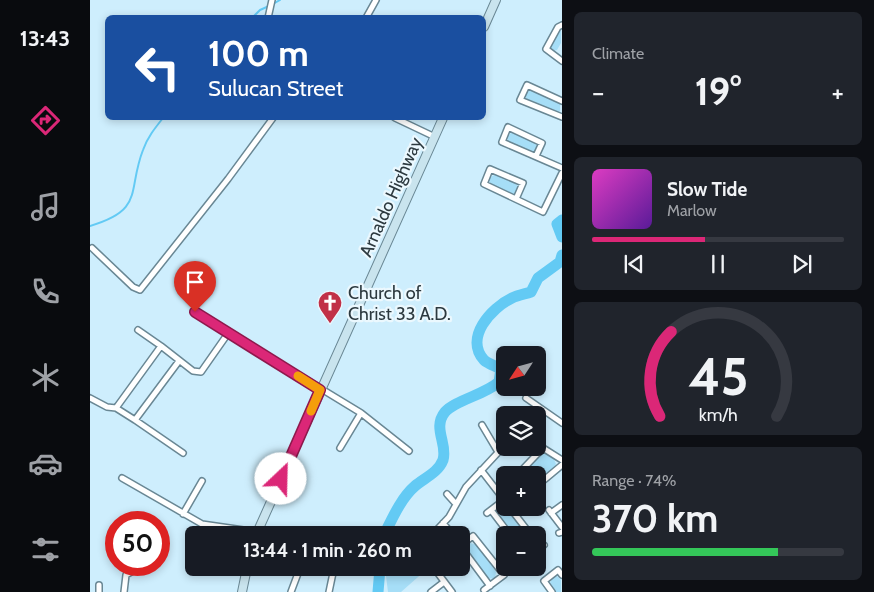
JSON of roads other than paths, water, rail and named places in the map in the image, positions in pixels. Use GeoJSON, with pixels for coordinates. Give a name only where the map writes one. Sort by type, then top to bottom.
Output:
{"type":"FeatureCollection","features":[{"type":"Feature","properties":{"kind":"main road"},"geometry":{"type":"LineString","coordinates":[[486,22],[496,0]]}},
{"type":"Feature","properties":{"kind":"main road","name":"Arnaldo Highway"},"geometry":{"type":"LineString","coordinates":[[260,526],[442,120]]}},
{"type":"Feature","properties":{"kind":"main road"},"geometry":{"type":"LineString","coordinates":[[242,592],[245,576]]}},
{"type":"Feature","properties":{"kind":"street"},"geometry":{"type":"LineString","coordinates":[[368,15],[376,0]]}},
{"type":"Feature","properties":{"kind":"street"},"geometry":{"type":"LineString","coordinates":[[560,57],[548,52],[547,46],[558,27],[562,25]]}},
{"type":"Feature","properties":{"kind":"street"},"geometry":{"type":"LineString","coordinates":[[561,116],[520,100],[527,85],[562,100]]}},
{"type":"Feature","properties":{"kind":"street"},"geometry":{"type":"LineString","coordinates":[[92,248],[132,287],[140,290],[228,179],[272,120]]}},
{"type":"Feature","properties":{"kind":"street"},"geometry":{"type":"LineString","coordinates":[[399,120],[434,137]]}},
{"type":"Feature","properties":{"kind":"street"},"geometry":{"type":"LineString","coordinates":[[536,156],[542,143],[508,127],[502,142],[562,168]]}},
{"type":"Feature","properties":{"kind":"street"},"geometry":{"type":"LineString","coordinates":[[516,199],[523,183],[490,169],[484,184],[543,212],[562,173]]}},
{"type":"Feature","properties":{"kind":"street"},"geometry":{"type":"LineString","coordinates":[[195,312],[320,390],[361,413],[409,451]]}},
{"type":"Feature","properties":{"kind":"street"},"geometry":{"type":"LineString","coordinates":[[138,330],[193,371],[201,372],[229,332]]}},
{"type":"Feature","properties":{"kind":"street"},"geometry":{"type":"LineString","coordinates":[[116,408],[161,346]]}},
{"type":"Feature","properties":{"kind":"street"},"geometry":{"type":"LineString","coordinates":[[135,420],[179,361]]}},
{"type":"Feature","properties":{"kind":"street"},"geometry":{"type":"LineString","coordinates":[[90,398],[107,407],[116,408],[184,453]]}},
{"type":"Feature","properties":{"kind":"street"},"geometry":{"type":"LineString","coordinates":[[526,398],[536,406]]}},
{"type":"Feature","properties":{"kind":"street"},"geometry":{"type":"LineString","coordinates":[[340,448],[361,413]]}},
{"type":"Feature","properties":{"kind":"street"},"geometry":{"type":"LineString","coordinates":[[546,413],[562,424]]}},
{"type":"Feature","properties":{"kind":"street"},"geometry":{"type":"LineString","coordinates":[[482,425],[496,449]]}},
{"type":"Feature","properties":{"kind":"street"},"geometry":{"type":"LineString","coordinates":[[526,466],[544,448],[562,460]]}},
{"type":"Feature","properties":{"kind":"street"},"geometry":{"type":"LineString","coordinates":[[440,526],[496,454]]}},
{"type":"Feature","properties":{"kind":"street"},"geometry":{"type":"LineString","coordinates":[[546,478],[562,465]]}},
{"type":"Feature","properties":{"kind":"street"},"geometry":{"type":"LineString","coordinates":[[482,470],[496,488]]}},
{"type":"Feature","properties":{"kind":"street"},"geometry":{"type":"LineString","coordinates":[[122,478],[183,514],[211,526]]}},
{"type":"Feature","properties":{"kind":"street"},"geometry":{"type":"LineString","coordinates":[[183,514],[202,481]]}},
{"type":"Feature","properties":{"kind":"street"},"geometry":{"type":"LineString","coordinates":[[447,494],[456,504]]}},
{"type":"Feature","properties":{"kind":"street"},"geometry":{"type":"LineString","coordinates":[[562,505],[550,512],[562,527]]}},
{"type":"Feature","properties":{"kind":"street"},"geometry":{"type":"LineString","coordinates":[[496,507],[489,512],[502,526]]}},
{"type":"Feature","properties":{"kind":"street"},"geometry":{"type":"LineString","coordinates":[[516,516],[524,526]]}},
{"type":"Feature","properties":{"kind":"street"},"geometry":{"type":"LineString","coordinates":[[470,538],[473,536],[504,575],[484,590]]}},
{"type":"Feature","properties":{"kind":"street"},"geometry":{"type":"LineString","coordinates":[[470,558],[490,586]]}},
{"type":"Feature","properties":{"kind":"street"},"geometry":{"type":"LineString","coordinates":[[552,592],[544,581],[558,570],[562,575]]}},
{"type":"Feature","properties":{"kind":"street"},"geometry":{"type":"LineString","coordinates":[[124,592],[126,576]]}},
{"type":"Feature","properties":{"kind":"street"},"geometry":{"type":"LineString","coordinates":[[291,592],[297,576]]}},
{"type":"Feature","properties":{"kind":"street"},"geometry":{"type":"LineString","coordinates":[[329,592],[332,576]]}},
{"type":"Feature","properties":{"kind":"street"},"geometry":{"type":"LineString","coordinates":[[440,576],[452,592]]}},
{"type":"Feature","properties":{"kind":"street"},"geometry":{"type":"LineString","coordinates":[[431,592],[444,582]]}},
{"type":"Feature","properties":{"kind":"street"},"geometry":{"type":"LineString","coordinates":[[99,585],[99,592]]}},
{"type":"Feature","properties":{"kind":"waterway"},"geometry":{"type":"LineString","coordinates":[[273,4],[280,0]]}},
{"type":"Feature","properties":{"kind":"waterway"},"geometry":{"type":"LineString","coordinates":[[255,15],[260,10],[269,6]]}},
{"type":"Feature","properties":{"kind":"waterway"},"geometry":{"type":"LineString","coordinates":[[90,226],[107,220],[127,206],[134,188],[138,164],[145,146],[162,120]]}},
{"type":"Feature","properties":{"kind":"waterway"},"geometry":{"type":"LineString","coordinates":[[562,220],[557,224],[562,237]]}},
{"type":"Feature","properties":{"kind":"waterway"},"geometry":{"type":"LineString","coordinates":[[388,526],[405,496],[441,465],[444,448],[440,424],[445,412],[456,404],[493,387],[499,382],[501,369],[484,360],[479,351],[477,342],[483,324],[504,303],[514,297],[531,292],[538,278],[560,262],[562,255]]}},
{"type":"Feature","properties":{"kind":"waterway"},"geometry":{"type":"LineString","coordinates":[[378,592],[379,576]]}},
{"type":"Feature","properties":{"kind":"place","name":"Church of Christ 33 A.D."},"geometry":{"type":"Point","coordinates":[330,324]}}]}
